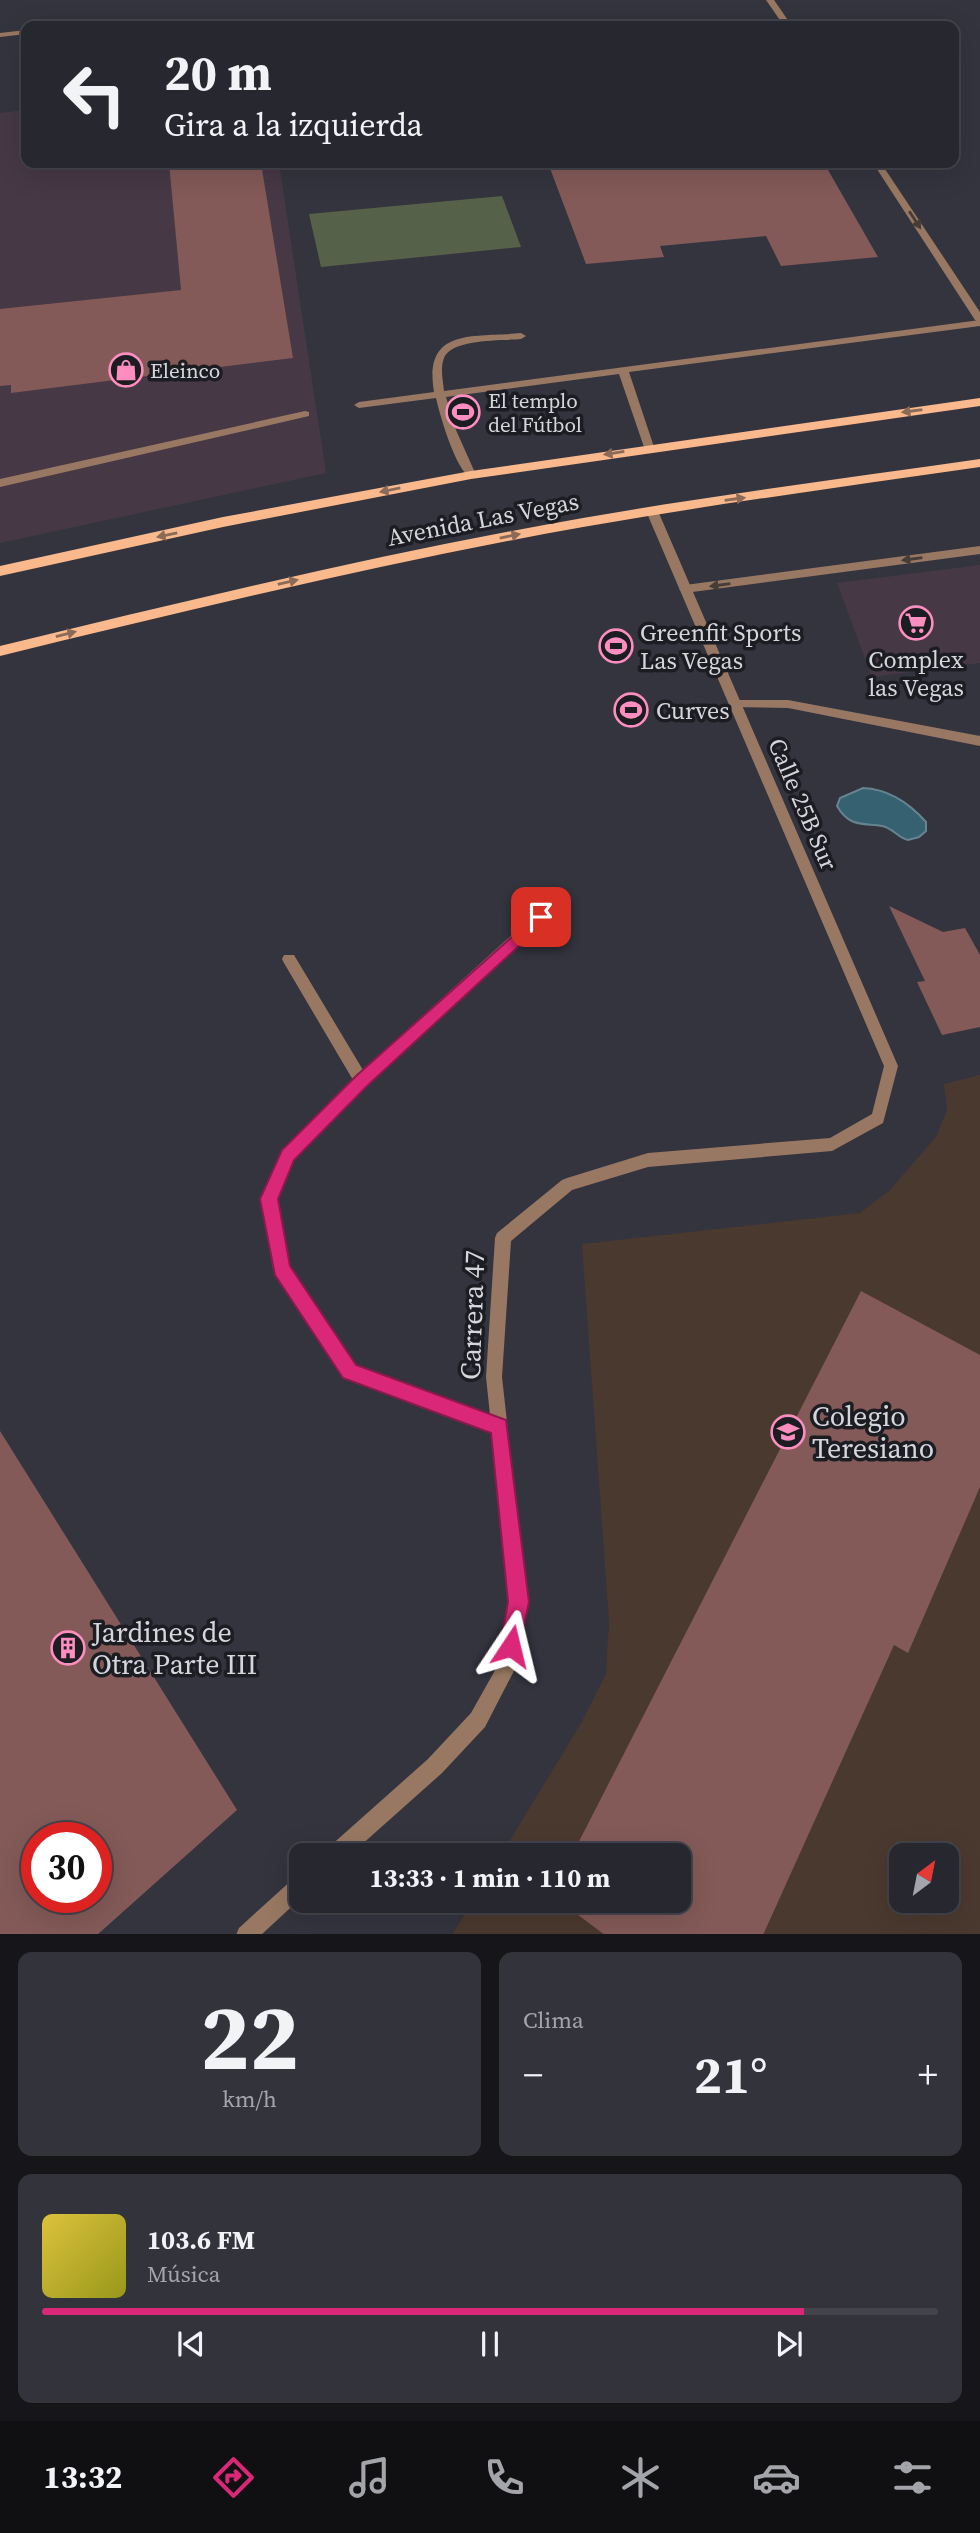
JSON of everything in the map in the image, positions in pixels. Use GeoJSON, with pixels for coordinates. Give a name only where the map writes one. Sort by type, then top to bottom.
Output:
{"type":"FeatureCollection","features":[{"type":"Feature","properties":{"kind":"main road","name":"Avenida Las Vegas"},"geometry":{"type":"LineString","coordinates":[[0,571],[235,520],[471,475],[649,447],[980,402]]}},
{"type":"Feature","properties":{"kind":"main road","name":"Avenida Las Vegas"},"geometry":{"type":"LineString","coordinates":[[0,650],[365,564],[652,511],[980,463]]}},
{"type":"Feature","properties":{"kind":"street"},"geometry":{"type":"LineString","coordinates":[[770,0],[785,21]]}},
{"type":"Feature","properties":{"kind":"street"},"geometry":{"type":"LineString","coordinates":[[0,35],[21,33]]}},
{"type":"Feature","properties":{"kind":"street"},"geometry":{"type":"LineString","coordinates":[[359,405],[980,321],[880,168]]}},
{"type":"Feature","properties":{"kind":"street"},"geometry":{"type":"LineString","coordinates":[[471,475],[461,458],[439,394],[435,362],[443,349],[456,344],[521,336]]}},
{"type":"Feature","properties":{"kind":"street"},"geometry":{"type":"LineString","coordinates":[[623,370],[649,447]]}},
{"type":"Feature","properties":{"kind":"street"},"geometry":{"type":"LineString","coordinates":[[0,483],[305,414]]}},
{"type":"Feature","properties":{"kind":"street","name":"Calle 25B Sur"},"geometry":{"type":"LineString","coordinates":[[652,511],[891,1066],[878,1118]]}},
{"type":"Feature","properties":{"kind":"street"},"geometry":{"type":"LineString","coordinates":[[685,589],[980,550]]}},
{"type":"Feature","properties":{"kind":"street"},"geometry":{"type":"LineString","coordinates":[[735,704],[788,704],[980,741]]}},
{"type":"Feature","properties":{"kind":"street"},"geometry":{"type":"LineString","coordinates":[[500,1427],[350,1372],[281,1269],[269,1199],[288,1156],[362,1081],[541,917]]}},
{"type":"Feature","properties":{"kind":"street"},"geometry":{"type":"LineString","coordinates":[[289,958],[362,1081]]}},
{"type":"Feature","properties":{"kind":"street","name":"Carrera 47"},"geometry":{"type":"LineString","coordinates":[[348,1843],[435,1766],[478,1720],[507,1667],[519,1602],[494,1377],[503,1238],[567,1185],[648,1160],[832,1144],[878,1118]]}},
{"type":"Feature","properties":{"kind":"street"},"geometry":{"type":"LineString","coordinates":[[246,1934],[289,1896]]}},
{"type":"Feature","properties":{"kind":"shaded area"},"geometry":{"type":"Polygon","coordinates":[[[21,111],[21,168],[280,168],[326,473],[0,543],[0,113],[21,111]]]}},
{"type":"Feature","properties":{"kind":"shaded area","name":"Complex las Vegas"},"geometry":{"type":"Polygon","coordinates":[[[980,565],[980,663],[872,677],[837,583],[980,565]]]}},
{"type":"Feature","properties":{"kind":"shaded area","name":"Colegio Teresiano"},"geometry":{"type":"Polygon","coordinates":[[[980,1075],[980,1934],[453,1934],[466,1913],[691,1913],[691,1843],[508,1843],[579,1727],[606,1674],[609,1621],[582,1244],[860,1213],[889,1191],[936,1137],[947,1110],[944,1084],[980,1075]]]}},
{"type":"Feature","properties":{"kind":"green space"},"geometry":{"type":"Polygon","coordinates":[[[502,196],[521,247],[321,267],[309,214],[502,196]]]}},
{"type":"Feature","properties":{"kind":"water"},"geometry":{"type":"Polygon","coordinates":[[[863,788],[890,794],[906,804],[926,822],[926,831],[919,837],[908,840],[886,827],[856,823],[846,818],[837,806],[840,798],[863,788]]]}},
{"type":"Feature","properties":{"kind":"building"},"geometry":{"type":"Polygon","coordinates":[[[169,168],[262,168],[293,358],[11,393],[11,385],[0,386],[0,309],[181,290],[169,168]]]}},
{"type":"Feature","properties":{"kind":"building"},"geometry":{"type":"Polygon","coordinates":[[[550,168],[827,168],[878,257],[781,266],[766,236],[660,246],[664,257],[586,264],[550,168]]]}},
{"type":"Feature","properties":{"kind":"building"},"geometry":{"type":"Polygon","coordinates":[[[889,906],[943,932],[965,928],[980,955],[980,1027],[942,1035],[917,982],[925,981],[889,906]]]}},
{"type":"Feature","properties":{"kind":"building"},"geometry":{"type":"Polygon","coordinates":[[[861,1291],[980,1355],[980,1487],[908,1653],[894,1645],[763,1934],[604,1934],[575,1913],[691,1913],[691,1843],[578,1843],[861,1291]]]}},
{"type":"Feature","properties":{"kind":"building","name":"Jardines de Otra Parte III"},"geometry":{"type":"Polygon","coordinates":[[[0,1431],[237,1810],[98,1934],[0,1934],[0,1431]]]}},
{"type":"Feature","properties":{"kind":"place","name":"Eleinco"},"geometry":{"type":"Point","coordinates":[126,370]}},
{"type":"Feature","properties":{"kind":"place","name":"El templo del Fútbol"},"geometry":{"type":"Point","coordinates":[463,412]}},
{"type":"Feature","properties":{"kind":"place","name":"Complex las Vegas"},"geometry":{"type":"Point","coordinates":[916,623]}},
{"type":"Feature","properties":{"kind":"place","name":"Greenfit Sports Las Vegas"},"geometry":{"type":"Point","coordinates":[616,646]}},
{"type":"Feature","properties":{"kind":"place","name":"Curves"},"geometry":{"type":"Point","coordinates":[631,710]}},
{"type":"Feature","properties":{"kind":"place","name":"Colegio Teresiano"},"geometry":{"type":"Point","coordinates":[788,1432]}},
{"type":"Feature","properties":{"kind":"place","name":"Jardines de Otra Parte III"},"geometry":{"type":"Point","coordinates":[68,1648]}},
{"type":"Feature","properties":{"kind":"route"},"geometry":{"type":"LineString","coordinates":[[511,1646],[519,1602],[500,1427],[350,1372],[281,1269],[269,1199],[288,1156],[362,1081],[541,917]]}}]}
